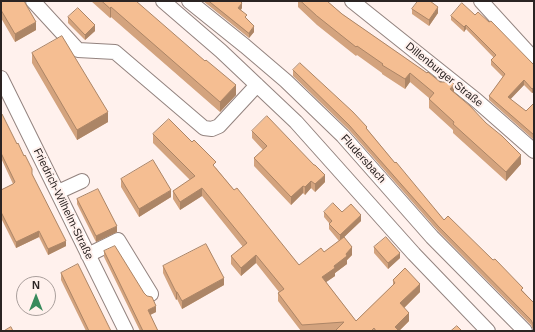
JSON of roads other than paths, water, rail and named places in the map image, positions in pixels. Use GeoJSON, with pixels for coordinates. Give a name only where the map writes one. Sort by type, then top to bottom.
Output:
{"type":"FeatureCollection","features":[{"type":"Feature","properties":{"kind":"street"},"geometry":{"type":"LineString","coordinates":[[33,1],[78,50],[116,52],[204,128],[212,129],[219,126],[257,85]]}},
{"type":"Feature","properties":{"kind":"street"},"geometry":{"type":"LineString","coordinates":[[163,1],[221,51],[296,122],[414,254],[488,331]]}},
{"type":"Feature","properties":{"kind":"street","name":"Fludersbach"},"geometry":{"type":"LineString","coordinates":[[189,1],[286,81],[343,136],[432,238],[525,331]]}},
{"type":"Feature","properties":{"kind":"street","name":"Dillenburger Straße"},"geometry":{"type":"LineString","coordinates":[[352,1],[476,100],[534,151]]}},
{"type":"Feature","properties":{"kind":"street"},"geometry":{"type":"LineString","coordinates":[[481,1],[534,59]]}},
{"type":"Feature","properties":{"kind":"street","name":"Friedrich-Wilhelm-Straße"},"geometry":{"type":"LineString","coordinates":[[1,78],[126,331]]}},
{"type":"Feature","properties":{"kind":"street"},"geometry":{"type":"LineString","coordinates":[[58,192],[82,181]]}},
{"type":"Feature","properties":{"kind":"street"},"geometry":{"type":"LineString","coordinates":[[88,255],[118,240],[151,294]]}}]}
